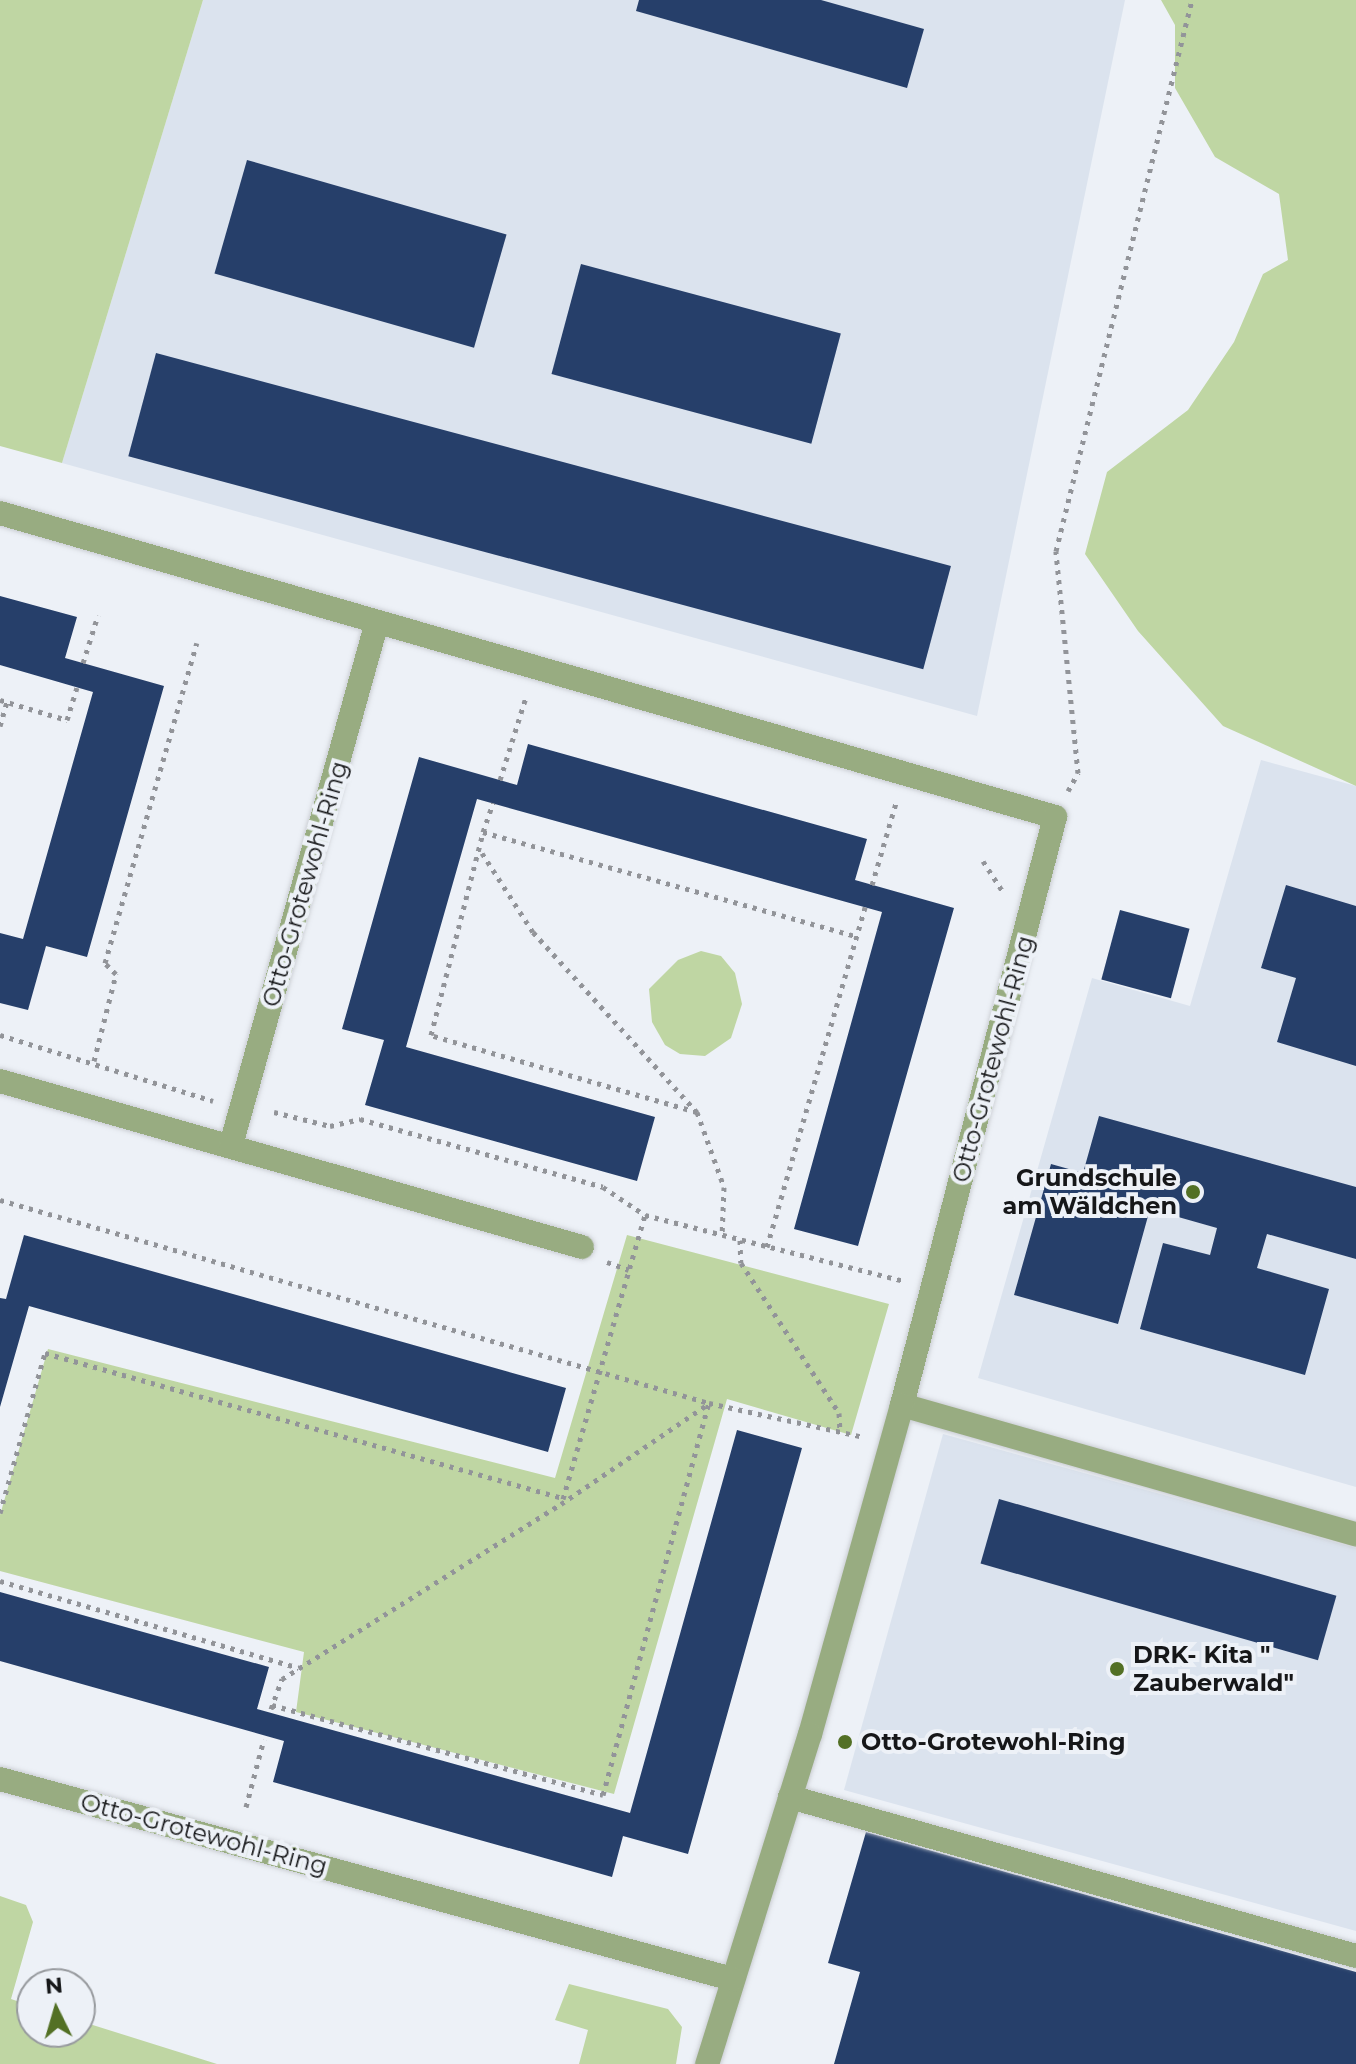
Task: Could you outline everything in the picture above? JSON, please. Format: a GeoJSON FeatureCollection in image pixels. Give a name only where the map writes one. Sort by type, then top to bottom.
{"type":"FeatureCollection","features":[{"type":"Feature","properties":{"kind":"street"},"geometry":{"type":"LineString","coordinates":[[0,513],[1055,817]]}},
{"type":"Feature","properties":{"kind":"street","name":"Otto-Grotewohl-Ring"},"geometry":{"type":"LineString","coordinates":[[231,1145],[377,622]]}},
{"type":"Feature","properties":{"kind":"street","name":"Otto-Grotewohl-Ring"},"geometry":{"type":"LineString","coordinates":[[707,2064],[790,1797],[902,1405],[1055,817]]}},
{"type":"Feature","properties":{"kind":"street"},"geometry":{"type":"LineString","coordinates":[[0,1081],[582,1247]]}},
{"type":"Feature","properties":{"kind":"street"},"geometry":{"type":"LineString","coordinates":[[902,1405],[1356,1534]]}},
{"type":"Feature","properties":{"kind":"street","name":"Otto-Grotewohl-Ring"},"geometry":{"type":"LineString","coordinates":[[0,1779],[732,1979]]}},
{"type":"Feature","properties":{"kind":"street"},"geometry":{"type":"LineString","coordinates":[[790,1797],[1356,1956]]}},
{"type":"Feature","properties":{"kind":"path"},"geometry":{"type":"LineString","coordinates":[[1055,817],[1078,773],[1056,551],[1192,0]]}},
{"type":"Feature","properties":{"kind":"path"},"geometry":{"type":"LineString","coordinates":[[83,663],[98,615]]}},
{"type":"Feature","properties":{"kind":"path"},"geometry":{"type":"LineString","coordinates":[[94,1061],[116,974],[105,963],[197,643]]}},
{"type":"Feature","properties":{"kind":"path"},"geometry":{"type":"LineString","coordinates":[[500,780],[535,665]]}},
{"type":"Feature","properties":{"kind":"path"},"geometry":{"type":"LineString","coordinates":[[0,726],[4,701],[67,720],[77,687]]}},
{"type":"Feature","properties":{"kind":"path"},"geometry":{"type":"LineString","coordinates":[[872,885],[904,771]]}},
{"type":"Feature","properties":{"kind":"path"},"geometry":{"type":"LineString","coordinates":[[493,803],[431,1035],[697,1112]]}},
{"type":"Feature","properties":{"kind":"path"},"geometry":{"type":"LineString","coordinates":[[483,832],[856,936]]}},
{"type":"Feature","properties":{"kind":"path"},"geometry":{"type":"LineString","coordinates":[[481,852],[533,932],[697,1112],[724,1187],[722,1236]]}},
{"type":"Feature","properties":{"kind":"path"},"geometry":{"type":"LineString","coordinates":[[767,1247],[865,907]]}},
{"type":"Feature","properties":{"kind":"path"},"geometry":{"type":"LineString","coordinates":[[0,1035],[94,1061],[242,1109],[330,1126],[360,1119],[603,1187],[645,1215],[932,1289]]}},
{"type":"Feature","properties":{"kind":"path"},"geometry":{"type":"LineString","coordinates":[[0,1200],[599,1373],[709,1403],[840,1430],[888,1446]]}},
{"type":"Feature","properties":{"kind":"path"},"geometry":{"type":"LineString","coordinates":[[562,1501],[645,1215]]}},
{"type":"Feature","properties":{"kind":"path"},"geometry":{"type":"LineString","coordinates":[[740,1240],[741,1263],[839,1413],[840,1430]]}},
{"type":"Feature","properties":{"kind":"path"},"geometry":{"type":"LineString","coordinates":[[0,1513],[45,1353],[562,1501]]}},
{"type":"Feature","properties":{"kind":"path"},"geometry":{"type":"LineString","coordinates":[[709,1403],[603,1795],[272,1707],[282,1679],[562,1501],[709,1403]]}},
{"type":"Feature","properties":{"kind":"path"},"geometry":{"type":"LineString","coordinates":[[0,1581],[300,1668]]}},
{"type":"Feature","properties":{"kind":"path"},"geometry":{"type":"LineString","coordinates":[[246,1807],[264,1739]]}},
{"type":"Feature","properties":{"kind":"shaded area"},"geometry":{"type":"Polygon","coordinates":[[[203,0],[1125,0],[977,716],[62,463],[203,0]]]}},
{"type":"Feature","properties":{"kind":"shaded area","name":"Grundschule am Wäldchen"},"geometry":{"type":"Polygon","coordinates":[[[1261,760],[1356,786],[1356,1487],[978,1378],[1092,978],[1190,1006],[1261,760]]]}},
{"type":"Feature","properties":{"kind":"shaded area","name":"DRK- Kita \" Zauberwald\""},"geometry":{"type":"Polygon","coordinates":[[[943,1434],[1356,1548],[1356,1931],[844,1790],[943,1434]]]}},
{"type":"Feature","properties":{"kind":"green space"},"geometry":{"type":"Polygon","coordinates":[[[0,0],[203,0],[62,463],[0,446],[0,0]]]}},
{"type":"Feature","properties":{"kind":"green space"},"geometry":{"type":"Polygon","coordinates":[[[1161,0],[1356,0],[1356,786],[1223,726],[1138,631],[1085,554],[1107,472],[1188,410],[1234,342],[1263,274],[1288,260],[1279,194],[1215,157],[1175,88],[1175,25],[1161,0]]]}},
{"type":"Feature","properties":{"kind":"green space"},"geometry":{"type":"Polygon","coordinates":[[[701,951],[721,956],[735,973],[742,1004],[731,1038],[705,1056],[680,1054],[665,1045],[652,1022],[649,989],[678,960],[701,951]]]}},
{"type":"Feature","properties":{"kind":"green space"},"geometry":{"type":"Polygon","coordinates":[[[627,1235],[889,1304],[851,1435],[727,1399],[614,1794],[296,1712],[304,1652],[0,1571],[0,1515],[48,1349],[555,1478],[627,1235]]]}},
{"type":"Feature","properties":{"kind":"green space"},"geometry":{"type":"Polygon","coordinates":[[[0,1896],[26,1905],[33,1922],[20,1968],[16,1968],[11,1999],[16,2001],[16,2048],[96,2048],[96,2026],[217,2064],[0,2064],[0,1896]]]}},
{"type":"Feature","properties":{"kind":"green space"},"geometry":{"type":"Polygon","coordinates":[[[569,1984],[668,2009],[682,2027],[676,2064],[579,2064],[588,2030],[555,2020],[569,1984]]]}},
{"type":"Feature","properties":{"kind":"building"},"geometry":{"type":"Polygon","coordinates":[[[639,0],[821,0],[924,29],[907,88],[636,11],[639,0]]]}},
{"type":"Feature","properties":{"kind":"building"},"geometry":{"type":"Polygon","coordinates":[[[247,160],[507,234],[474,348],[214,273],[247,160]]]}},
{"type":"Feature","properties":{"kind":"building"},"geometry":{"type":"Polygon","coordinates":[[[581,264],[841,334],[811,444],[551,374],[581,264]]]}},
{"type":"Feature","properties":{"kind":"building"},"geometry":{"type":"Polygon","coordinates":[[[156,353],[951,566],[923,669],[128,456],[156,353]]]}},
{"type":"Feature","properties":{"kind":"building"},"geometry":{"type":"Polygon","coordinates":[[[0,596],[77,617],[65,658],[164,686],[87,957],[46,946],[28,1010],[0,1003],[0,933],[23,939],[93,692],[0,665],[0,596]]]}},
{"type":"Feature","properties":{"kind":"building"},"geometry":{"type":"Polygon","coordinates":[[[528,744],[867,839],[855,880],[954,908],[858,1246],[794,1229],[882,912],[477,799],[406,1047],[655,1117],[637,1181],[365,1105],[384,1040],[342,1029],[419,757],[517,785],[528,744]]]}},
{"type":"Feature","properties":{"kind":"building"},"geometry":{"type":"Polygon","coordinates":[[[1286,885],[1356,906],[1356,1066],[1277,1042],[1296,978],[1261,968],[1286,885]]]}},
{"type":"Feature","properties":{"kind":"building"},"geometry":{"type":"Polygon","coordinates":[[[1120,910],[1190,929],[1171,998],[1101,980],[1120,910]]]}},
{"type":"Feature","properties":{"kind":"building"},"geometry":{"type":"Polygon","coordinates":[[[1099,1116],[1356,1187],[1356,1259],[1267,1234],[1257,1268],[1329,1289],[1305,1375],[1140,1329],[1163,1243],[1210,1255],[1217,1228],[1150,1209],[1118,1324],[1014,1295],[1051,1164],[1083,1173],[1099,1116]]]}},
{"type":"Feature","properties":{"kind":"building"},"geometry":{"type":"Polygon","coordinates":[[[24,1235],[566,1388],[548,1452],[29,1306],[0,1407],[0,1298],[6,1299],[24,1235]]]}},
{"type":"Feature","properties":{"kind":"building"},"geometry":{"type":"Polygon","coordinates":[[[737,1430],[802,1448],[688,1854],[623,1836],[612,1877],[273,1782],[284,1741],[0,1661],[0,1592],[269,1667],[257,1709],[630,1813],[737,1430]]]}},
{"type":"Feature","properties":{"kind":"building"},"geometry":{"type":"Polygon","coordinates":[[[999,1499],[1336,1596],[1318,1660],[981,1563],[999,1499]]]}},
{"type":"Feature","properties":{"kind":"building"},"geometry":{"type":"Polygon","coordinates":[[[866,1832],[1356,1972],[1356,2064],[834,2064],[860,1972],[828,1963],[866,1832]]]}},
{"type":"Feature","properties":{"kind":"place","name":"Grundschule am Wäldchen"},"geometry":{"type":"Point","coordinates":[1193,1192]}},
{"type":"Feature","properties":{"kind":"place","name":"DRK- Kita \" Zauberwald\""},"geometry":{"type":"Point","coordinates":[1117,1669]}},
{"type":"Feature","properties":{"kind":"place","name":"Otto-Grotewohl-Ring"},"geometry":{"type":"Point","coordinates":[845,1742]}}]}
